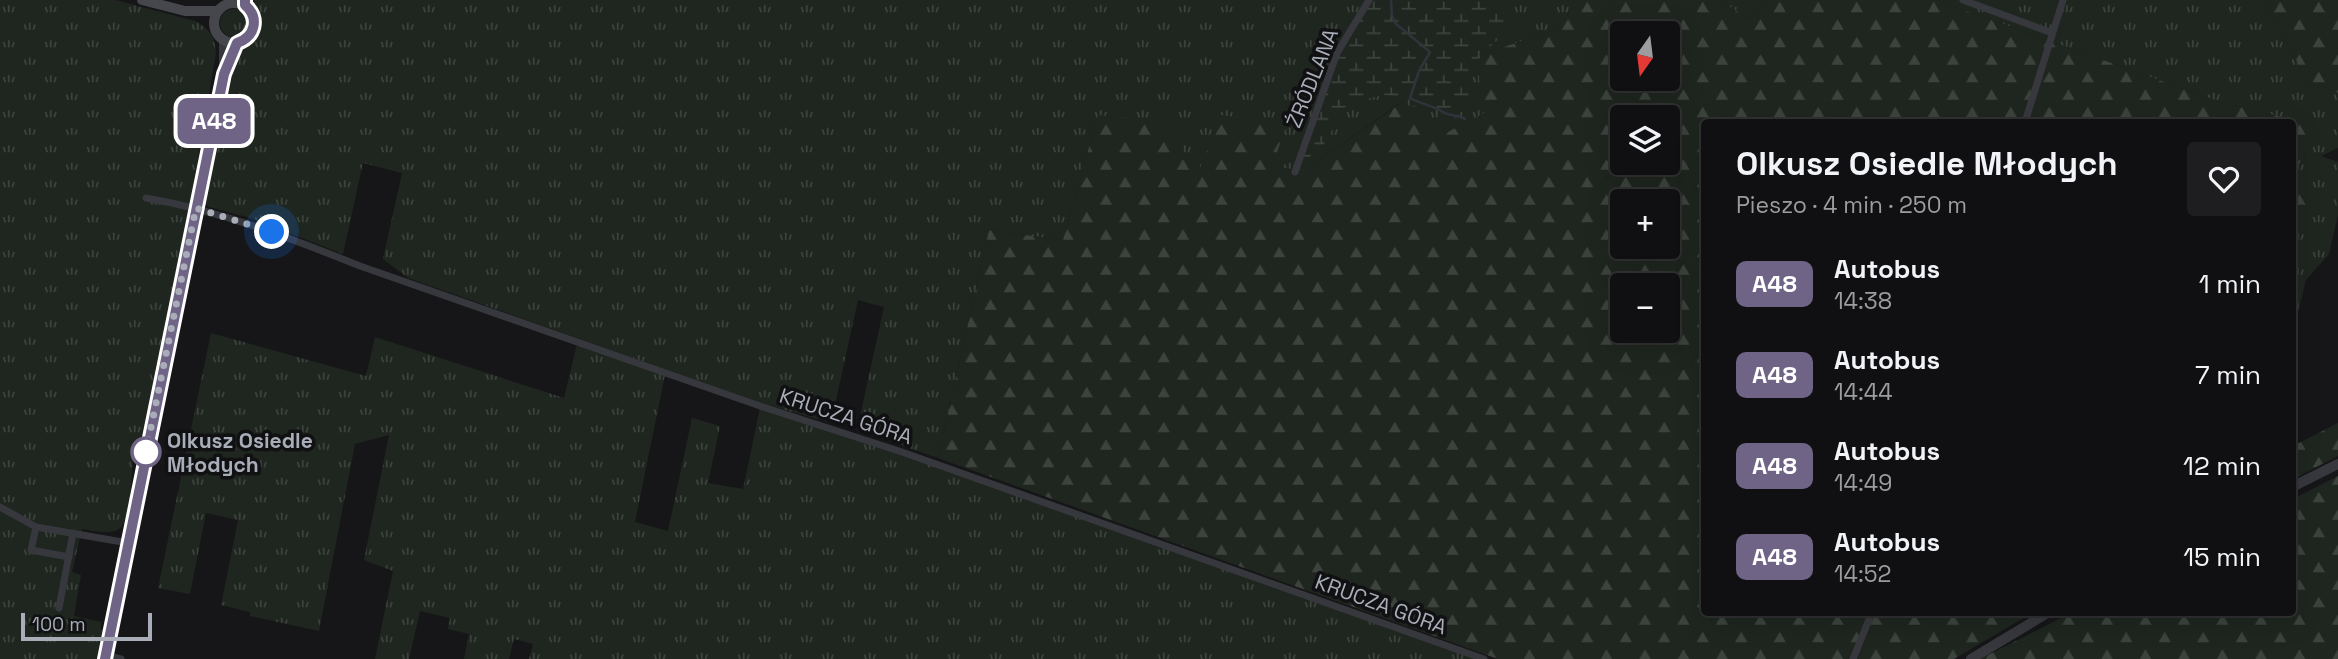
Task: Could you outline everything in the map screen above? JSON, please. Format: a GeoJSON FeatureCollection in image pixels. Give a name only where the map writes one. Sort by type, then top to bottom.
{"type":"FeatureCollection","features":[{"type":"Feature","properties":{"kind":"main road"},"geometry":{"type":"LineString","coordinates":[[142,0],[185,11],[214,25]]}},
{"type":"Feature","properties":{"kind":"main road"},"geometry":{"type":"LineString","coordinates":[[185,11],[218,11],[232,1],[245,3],[253,15],[254,27],[248,38],[237,43],[224,40],[217,34],[214,25],[218,11]]}},
{"type":"Feature","properties":{"kind":"street","name":"ŹRÓDLANA"},"geometry":{"type":"LineString","coordinates":[[1295,172],[1338,53],[1369,0]]}},
{"type":"Feature","properties":{"kind":"street"},"geometry":{"type":"LineString","coordinates":[[1963,0],[2052,33]]}},
{"type":"Feature","properties":{"kind":"street"},"geometry":{"type":"LineString","coordinates":[[2026,119],[2063,0]]}},
{"type":"Feature","properties":{"kind":"street"},"geometry":{"type":"LineString","coordinates":[[224,40],[224,74]]}},
{"type":"Feature","properties":{"kind":"street"},"geometry":{"type":"LineString","coordinates":[[121,659],[105,657],[224,74],[237,43]]}},
{"type":"Feature","properties":{"kind":"street","name":"KRUCZA GÓRA"},"geometry":{"type":"LineString","coordinates":[[146,198],[196,208],[297,240],[360,266],[763,407],[902,452],[1484,659]]}},
{"type":"Feature","properties":{"kind":"street"},"geometry":{"type":"LineString","coordinates":[[2296,485],[2338,464]]}},
{"type":"Feature","properties":{"kind":"street"},"geometry":{"type":"LineString","coordinates":[[0,507],[36,527],[128,543]]}},
{"type":"Feature","properties":{"kind":"street"},"geometry":{"type":"LineString","coordinates":[[36,527],[31,550],[69,557]]}},
{"type":"Feature","properties":{"kind":"street"},"geometry":{"type":"LineString","coordinates":[[60,608],[73,533]]}},
{"type":"Feature","properties":{"kind":"street"},"geometry":{"type":"LineString","coordinates":[[1853,659],[1870,616]]}},
{"type":"Feature","properties":{"kind":"street"},"geometry":{"type":"LineString","coordinates":[[1971,659],[2042,616]]}},
{"type":"Feature","properties":{"kind":"green space"},"geometry":{"type":"Polygon","coordinates":[[[0,0],[115,0],[195,21],[211,34],[216,53],[185,236],[148,416],[140,440],[132,446],[131,453],[134,454],[128,509],[121,527],[115,531],[82,529],[72,572],[81,575],[74,616],[101,622],[101,629],[104,631],[99,659],[0,659],[0,0]]]}},
{"type":"Feature","properties":{"kind":"green space"},"geometry":{"type":"Polygon","coordinates":[[[254,0],[1574,0],[1562,28],[1476,56],[1485,113],[1448,133],[1400,103],[1305,170],[1271,168],[1286,126],[1198,174],[1098,115],[1063,240],[989,230],[938,458],[857,430],[884,307],[858,300],[831,423],[764,404],[408,278],[383,259],[402,173],[363,163],[343,254],[251,218],[209,207],[205,204],[205,183],[237,57],[259,32],[261,21],[254,0]]]}},
{"type":"Feature","properties":{"kind":"green space"},"geometry":{"type":"Polygon","coordinates":[[[1372,0],[1481,0],[1499,10],[1516,15],[1502,36],[1482,54],[1469,77],[1475,99],[1465,119],[1440,122],[1436,121],[1442,111],[1431,104],[1409,106],[1388,95],[1368,99],[1335,111],[1336,124],[1307,172],[1300,166],[1339,55],[1372,0]]]}},
{"type":"Feature","properties":{"kind":"green space"},"geometry":{"type":"Polygon","coordinates":[[[1574,0],[1720,0],[1749,19],[1772,0],[1936,0],[2220,102],[2290,119],[1701,119],[1701,616],[2027,616],[1954,659],[1498,659],[938,458],[989,230],[1063,240],[1098,115],[1164,121],[1198,173],[1222,115],[1286,126],[1272,167],[1305,170],[1401,103],[1448,132],[1484,113],[1476,56],[1562,28],[1574,0]]]}},
{"type":"Feature","properties":{"kind":"green space"},"geometry":{"type":"Polygon","coordinates":[[[1720,0],[1772,0],[1749,19],[1720,0]]]}},
{"type":"Feature","properties":{"kind":"green space"},"geometry":{"type":"Polygon","coordinates":[[[1936,0],[2265,0],[2307,81],[2338,93],[2338,148],[2321,156],[2338,162],[2338,215],[2329,254],[2306,280],[2296,320],[2296,222],[2311,205],[2296,168],[2323,127],[2220,102],[1936,0]]]}},
{"type":"Feature","properties":{"kind":"green space"},"geometry":{"type":"Polygon","coordinates":[[[2265,0],[2338,0],[2338,93],[2307,81],[2265,0]]]}},
{"type":"Feature","properties":{"kind":"green space"},"geometry":{"type":"Polygon","coordinates":[[[234,9],[244,13],[248,23],[244,33],[234,37],[224,33],[220,23],[224,13],[234,9]]]}},
{"type":"Feature","properties":{"kind":"green space"},"geometry":{"type":"Polygon","coordinates":[[[2296,120],[2323,127],[2296,168],[2296,120]]]}},
{"type":"Feature","properties":{"kind":"green space"},"geometry":{"type":"Polygon","coordinates":[[[2296,172],[2312,205],[2296,223],[2296,172]]]}},
{"type":"Feature","properties":{"kind":"green space"},"geometry":{"type":"Polygon","coordinates":[[[211,333],[366,376],[375,337],[564,398],[577,344],[665,375],[635,522],[668,531],[692,418],[720,426],[708,483],[743,489],[760,408],[947,469],[1474,659],[529,659],[533,644],[514,639],[509,659],[464,659],[469,634],[448,629],[450,618],[420,611],[409,659],[375,659],[393,571],[364,560],[389,435],[355,444],[319,631],[250,616],[250,612],[221,605],[238,520],[206,513],[190,594],[158,588],[211,333]]]}},
{"type":"Feature","properties":{"kind":"green space"},"geometry":{"type":"Polygon","coordinates":[[[2338,423],[2338,456],[2296,477],[2296,444],[2338,423]]]}},
{"type":"Feature","properties":{"kind":"green space"},"geometry":{"type":"Polygon","coordinates":[[[2338,476],[2338,659],[1980,659],[2065,616],[2296,616],[2296,497],[2338,476]]]}},
{"type":"Feature","properties":{"kind":"waterway"},"geometry":{"type":"LineString","coordinates":[[1391,0],[1392,16],[1396,24],[1430,52],[1419,71],[1410,98],[1446,114],[1465,119]]}},
{"type":"Feature","properties":{"kind":"bus line","name":"A48"},"geometry":{"type":"LineString","coordinates":[[105,659],[224,74],[237,43],[248,38],[254,27],[253,15],[245,5],[245,0]]}},
{"type":"Feature","properties":{"kind":"place","name":"Olkusz Osiedle Młodych"},"geometry":{"type":"Point","coordinates":[146,452]}},
{"type":"Feature","properties":{"kind":"route"},"geometry":{"type":"LineString","coordinates":[[146,452],[196,208],[272,232]]}}]}
